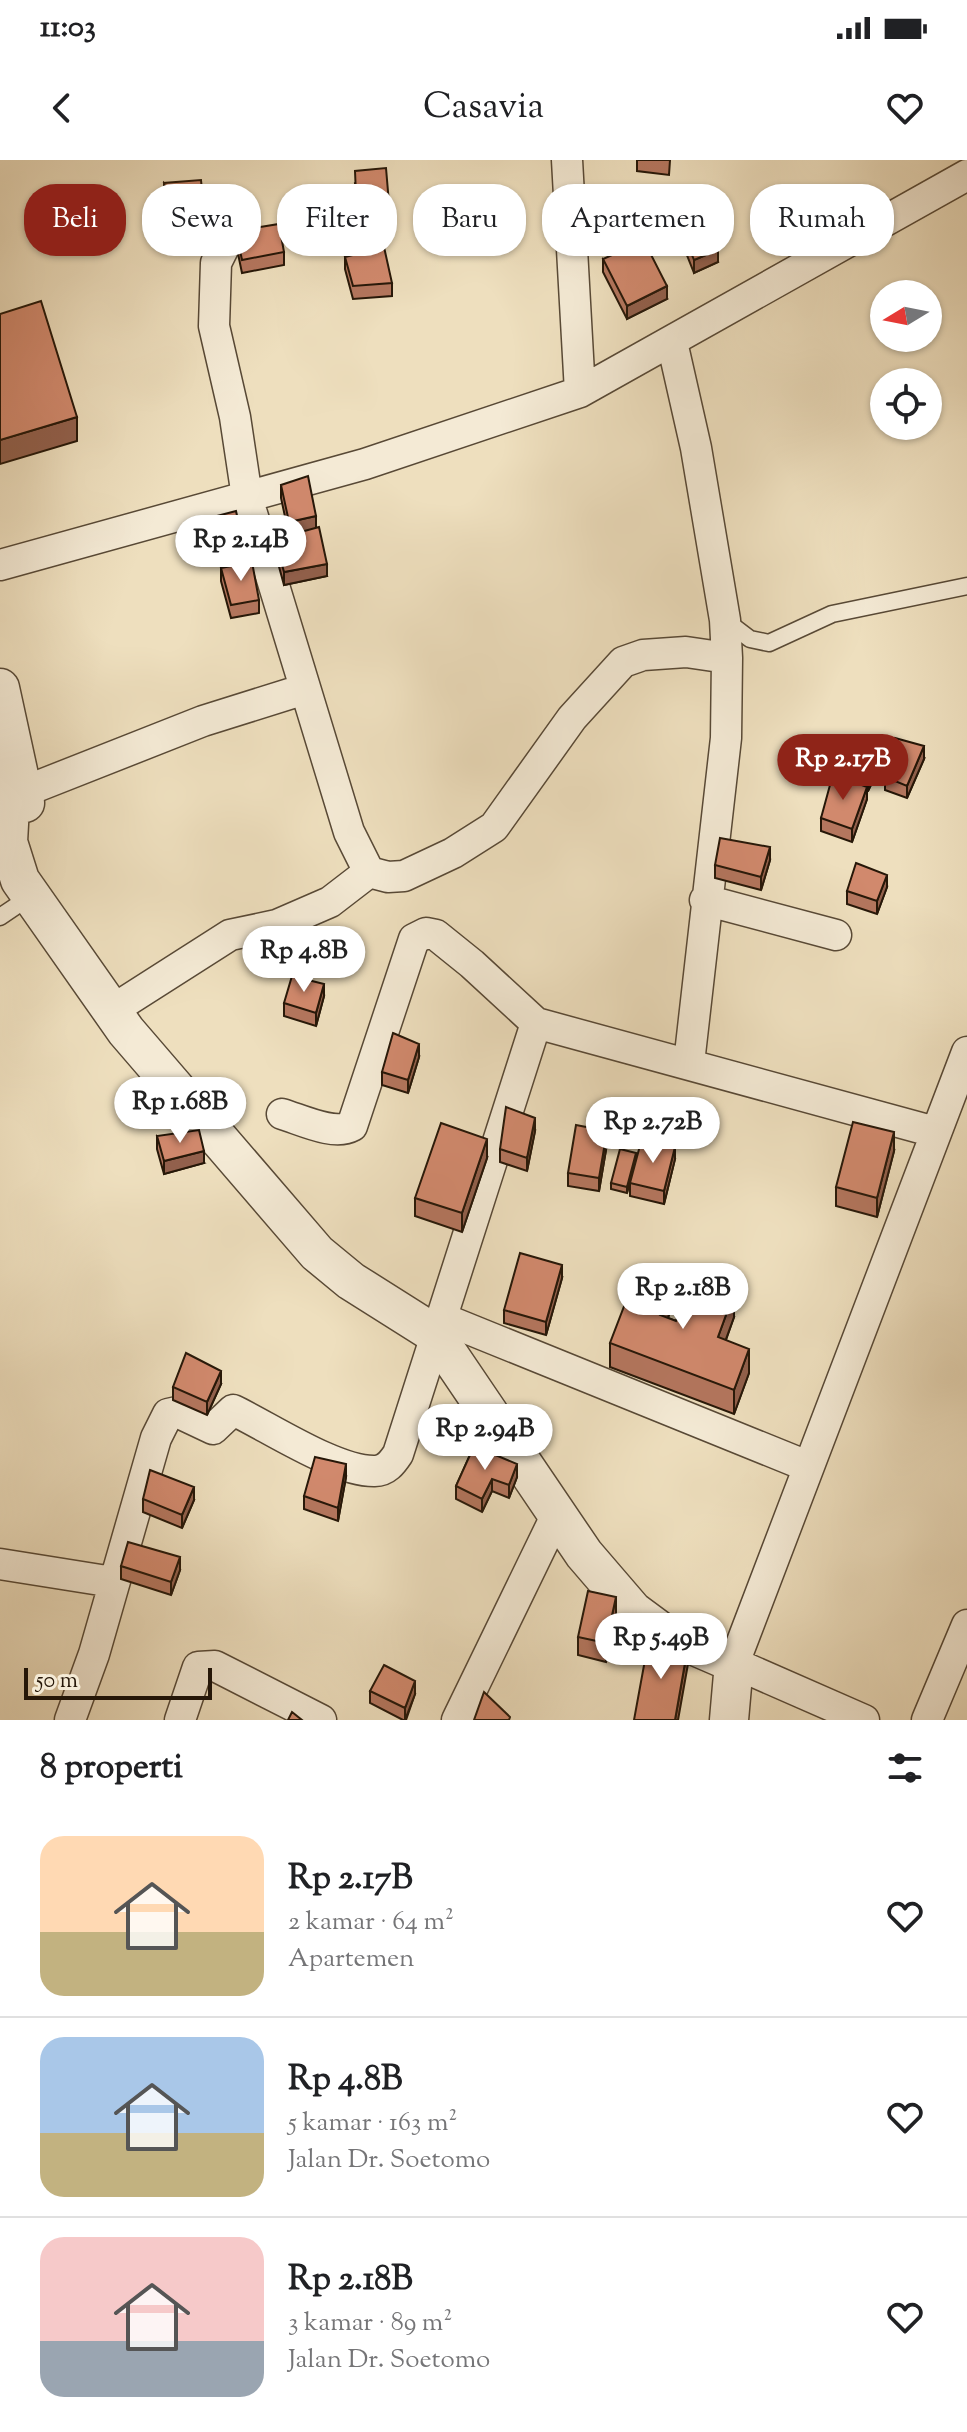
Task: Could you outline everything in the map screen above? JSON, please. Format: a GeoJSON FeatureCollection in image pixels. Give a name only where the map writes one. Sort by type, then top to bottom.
{"type":"FeatureCollection","features":[{"type":"Feature","properties":{"kind":"street"},"geometry":{"type":"LineString","coordinates":[[567,160],[580,392]]}},
{"type":"Feature","properties":{"kind":"street"},"geometry":{"type":"LineString","coordinates":[[0,565],[365,464],[580,392],[966,179]]}},
{"type":"Feature","properties":{"kind":"street"},"geometry":{"type":"LineString","coordinates":[[220,256],[216,263],[214,326],[235,417],[247,497],[349,832],[369,872],[388,877],[404,876],[453,853],[494,827],[572,718],[623,662],[643,655],[686,652],[727,658]]}},
{"type":"Feature","properties":{"kind":"street"},"geometry":{"type":"LineString","coordinates":[[672,342],[696,448],[725,620],[727,658],[726,738],[705,900],[689,1063]]}},
{"type":"Feature","properties":{"kind":"street"},"geometry":{"type":"LineString","coordinates":[[0,688],[21,786],[34,900],[111,1011],[176,1093],[317,1253],[351,1281],[439,1326],[807,1466]]}},
{"type":"Feature","properties":{"kind":"street"},"geometry":{"type":"LineString","coordinates":[[21,786],[203,721],[305,689]]}},
{"type":"Feature","properties":{"kind":"street"},"geometry":{"type":"LineString","coordinates":[[111,1011],[230,935],[277,925],[315,908],[354,885],[369,872]]}},
{"type":"Feature","properties":{"kind":"street"},"geometry":{"type":"LineString","coordinates":[[705,900],[836,935]]}},
{"type":"Feature","properties":{"kind":"street"},"geometry":{"type":"LineString","coordinates":[[282,1114],[329,1128],[344,1130],[352,1126],[414,939],[420,934],[436,935],[536,1023],[935,1132]]}},
{"type":"Feature","properties":{"kind":"street"},"geometry":{"type":"LineString","coordinates":[[70,1720],[94,1654],[156,1438],[168,1414],[177,1412],[213,1429],[233,1410],[324,1456],[359,1468],[381,1470],[398,1454],[536,1023]]}},
{"type":"Feature","properties":{"kind":"street"},"geometry":{"type":"LineString","coordinates":[[729,1720],[734,1663],[967,1052]]}},
{"type":"Feature","properties":{"kind":"street"},"geometry":{"type":"LineString","coordinates":[[439,1326],[557,1514],[614,1591],[644,1621],[864,1720]]}},
{"type":"Feature","properties":{"kind":"street"},"geometry":{"type":"LineString","coordinates":[[457,1720],[557,1514]]}},
{"type":"Feature","properties":{"kind":"street"},"geometry":{"type":"LineString","coordinates":[[0,1564],[113,1582]]}},
{"type":"Feature","properties":{"kind":"street"},"geometry":{"type":"LineString","coordinates":[[927,1720],[967,1625]]}},
{"type":"Feature","properties":{"kind":"street"},"geometry":{"type":"LineString","coordinates":[[180,1720],[198,1667],[215,1666],[321,1720]]}},
{"type":"Feature","properties":{"kind":"lane"},"geometry":{"type":"LineString","coordinates":[[725,620],[750,639],[769,643],[832,614],[967,586]]}},
{"type":"Feature","properties":{"kind":"lane"},"geometry":{"type":"LineString","coordinates":[[0,917],[34,900]]}},
{"type":"Feature","properties":{"kind":"building"},"geometry":{"type":"Polygon","coordinates":[[[386,168],[387,184],[356,184],[355,171],[386,168]]]}},
{"type":"Feature","properties":{"kind":"building"},"geometry":{"type":"Polygon","coordinates":[[[201,180],[201,184],[164,184],[201,180]]]}},
{"type":"Feature","properties":{"kind":"building"},"geometry":{"type":"Polygon","coordinates":[[[277,224],[277,253],[242,260],[241,256],[261,256],[261,227],[277,224]]]}},
{"type":"Feature","properties":{"kind":"building"},"geometry":{"type":"Polygon","coordinates":[[[386,256],[392,283],[353,286],[345,257],[386,256]]]}},
{"type":"Feature","properties":{"kind":"building"},"geometry":{"type":"Polygon","coordinates":[[[610,256],[652,256],[667,286],[627,306],[603,259],[610,256]]]}},
{"type":"Feature","properties":{"kind":"building"},"geometry":{"type":"Polygon","coordinates":[[[41,301],[77,417],[0,440],[0,314],[41,301]]]}},
{"type":"Feature","properties":{"kind":"building"},"geometry":{"type":"Polygon","coordinates":[[[308,476],[316,516],[289,522],[281,485],[308,476]]]}},
{"type":"Feature","properties":{"kind":"building"},"geometry":{"type":"Polygon","coordinates":[[[236,511],[243,543],[207,548],[198,521],[236,511]]]}},
{"type":"Feature","properties":{"kind":"building"},"geometry":{"type":"Polygon","coordinates":[[[319,527],[327,564],[284,572],[275,539],[319,527]]]}},
{"type":"Feature","properties":{"kind":"building"},"geometry":{"type":"Polygon","coordinates":[[[252,562],[259,600],[231,605],[221,568],[252,562]]]}},
{"type":"Feature","properties":{"kind":"building"},"geometry":{"type":"Polygon","coordinates":[[[851,738],[882,750],[868,778],[843,766],[851,738]]]}},
{"type":"Feature","properties":{"kind":"building"},"geometry":{"type":"Polygon","coordinates":[[[895,738],[924,746],[907,786],[885,777],[895,738]]]}},
{"type":"Feature","properties":{"kind":"building"},"geometry":{"type":"Polygon","coordinates":[[[833,774],[867,787],[852,829],[821,818],[833,774]]]}},
{"type":"Feature","properties":{"kind":"building"},"geometry":{"type":"Polygon","coordinates":[[[720,838],[770,847],[761,877],[715,865],[720,838]]]}},
{"type":"Feature","properties":{"kind":"building"},"geometry":{"type":"Polygon","coordinates":[[[856,863],[887,875],[877,901],[847,891],[856,863]]]}},
{"type":"Feature","properties":{"kind":"building"},"geometry":{"type":"Polygon","coordinates":[[[292,976],[324,984],[316,1013],[284,1003],[292,976]]]}},
{"type":"Feature","properties":{"kind":"building"},"geometry":{"type":"Polygon","coordinates":[[[393,1033],[419,1044],[408,1080],[382,1072],[393,1033]]]}},
{"type":"Feature","properties":{"kind":"building"},"geometry":{"type":"Polygon","coordinates":[[[506,1107],[535,1118],[527,1158],[500,1149],[506,1107]]]}},
{"type":"Feature","properties":{"kind":"building"},"geometry":{"type":"Polygon","coordinates":[[[853,1122],[894,1132],[877,1198],[836,1187],[853,1122]]]}},
{"type":"Feature","properties":{"kind":"building"},"geometry":{"type":"Polygon","coordinates":[[[441,1123],[487,1139],[462,1213],[415,1198],[441,1123]]]}},
{"type":"Feature","properties":{"kind":"building"},"geometry":{"type":"Polygon","coordinates":[[[576,1125],[607,1131],[599,1178],[568,1173],[576,1125]]]}},
{"type":"Feature","properties":{"kind":"building"},"geometry":{"type":"Polygon","coordinates":[[[199,1130],[204,1151],[164,1161],[157,1136],[199,1130]]]}},
{"type":"Feature","properties":{"kind":"building"},"geometry":{"type":"Polygon","coordinates":[[[642,1138],[675,1147],[664,1191],[630,1183],[642,1138]]]}},
{"type":"Feature","properties":{"kind":"building"},"geometry":{"type":"Polygon","coordinates":[[[620,1149],[636,1153],[627,1187],[611,1183],[620,1149]]]}},
{"type":"Feature","properties":{"kind":"building"},"geometry":{"type":"Polygon","coordinates":[[[520,1253],[562,1265],[546,1322],[504,1310],[520,1253]]]}},
{"type":"Feature","properties":{"kind":"building"},"geometry":{"type":"Polygon","coordinates":[[[656,1270],[674,1277],[660,1315],[676,1321],[692,1277],[734,1293],[718,1337],[749,1349],[734,1390],[610,1343],[628,1296],[645,1302],[656,1270]]]}},
{"type":"Feature","properties":{"kind":"building"},"geometry":{"type":"Polygon","coordinates":[[[186,1353],[221,1371],[207,1402],[173,1387],[186,1353]]]}},
{"type":"Feature","properties":{"kind":"building"},"geometry":{"type":"Polygon","coordinates":[[[474,1446],[517,1464],[509,1485],[492,1479],[482,1499],[456,1486],[474,1446]]]}},
{"type":"Feature","properties":{"kind":"building"},"geometry":{"type":"Polygon","coordinates":[[[315,1457],[346,1464],[338,1508],[304,1496],[315,1457]]]}},
{"type":"Feature","properties":{"kind":"building"},"geometry":{"type":"Polygon","coordinates":[[[150,1470],[194,1487],[182,1515],[143,1499],[150,1470]]]}},
{"type":"Feature","properties":{"kind":"building"},"geometry":{"type":"Polygon","coordinates":[[[128,1542],[180,1557],[171,1582],[121,1566],[128,1542]]]}},
{"type":"Feature","properties":{"kind":"building"},"geometry":{"type":"Polygon","coordinates":[[[588,1591],[616,1597],[606,1643],[578,1637],[588,1591]]]}},
{"type":"Feature","properties":{"kind":"building"},"geometry":{"type":"Polygon","coordinates":[[[649,1638],[688,1646],[675,1720],[634,1720],[649,1638]]]}},
{"type":"Feature","properties":{"kind":"building"},"geometry":{"type":"Polygon","coordinates":[[[384,1665],[415,1681],[405,1708],[370,1691],[384,1665]]]}},
{"type":"Feature","properties":{"kind":"building"},"geometry":{"type":"Polygon","coordinates":[[[484,1692],[510,1717],[509,1720],[474,1720],[484,1692]]]}},
{"type":"Feature","properties":{"kind":"building"},"geometry":{"type":"Polygon","coordinates":[[[292,1712],[302,1720],[288,1720],[292,1712]]]}}]}
